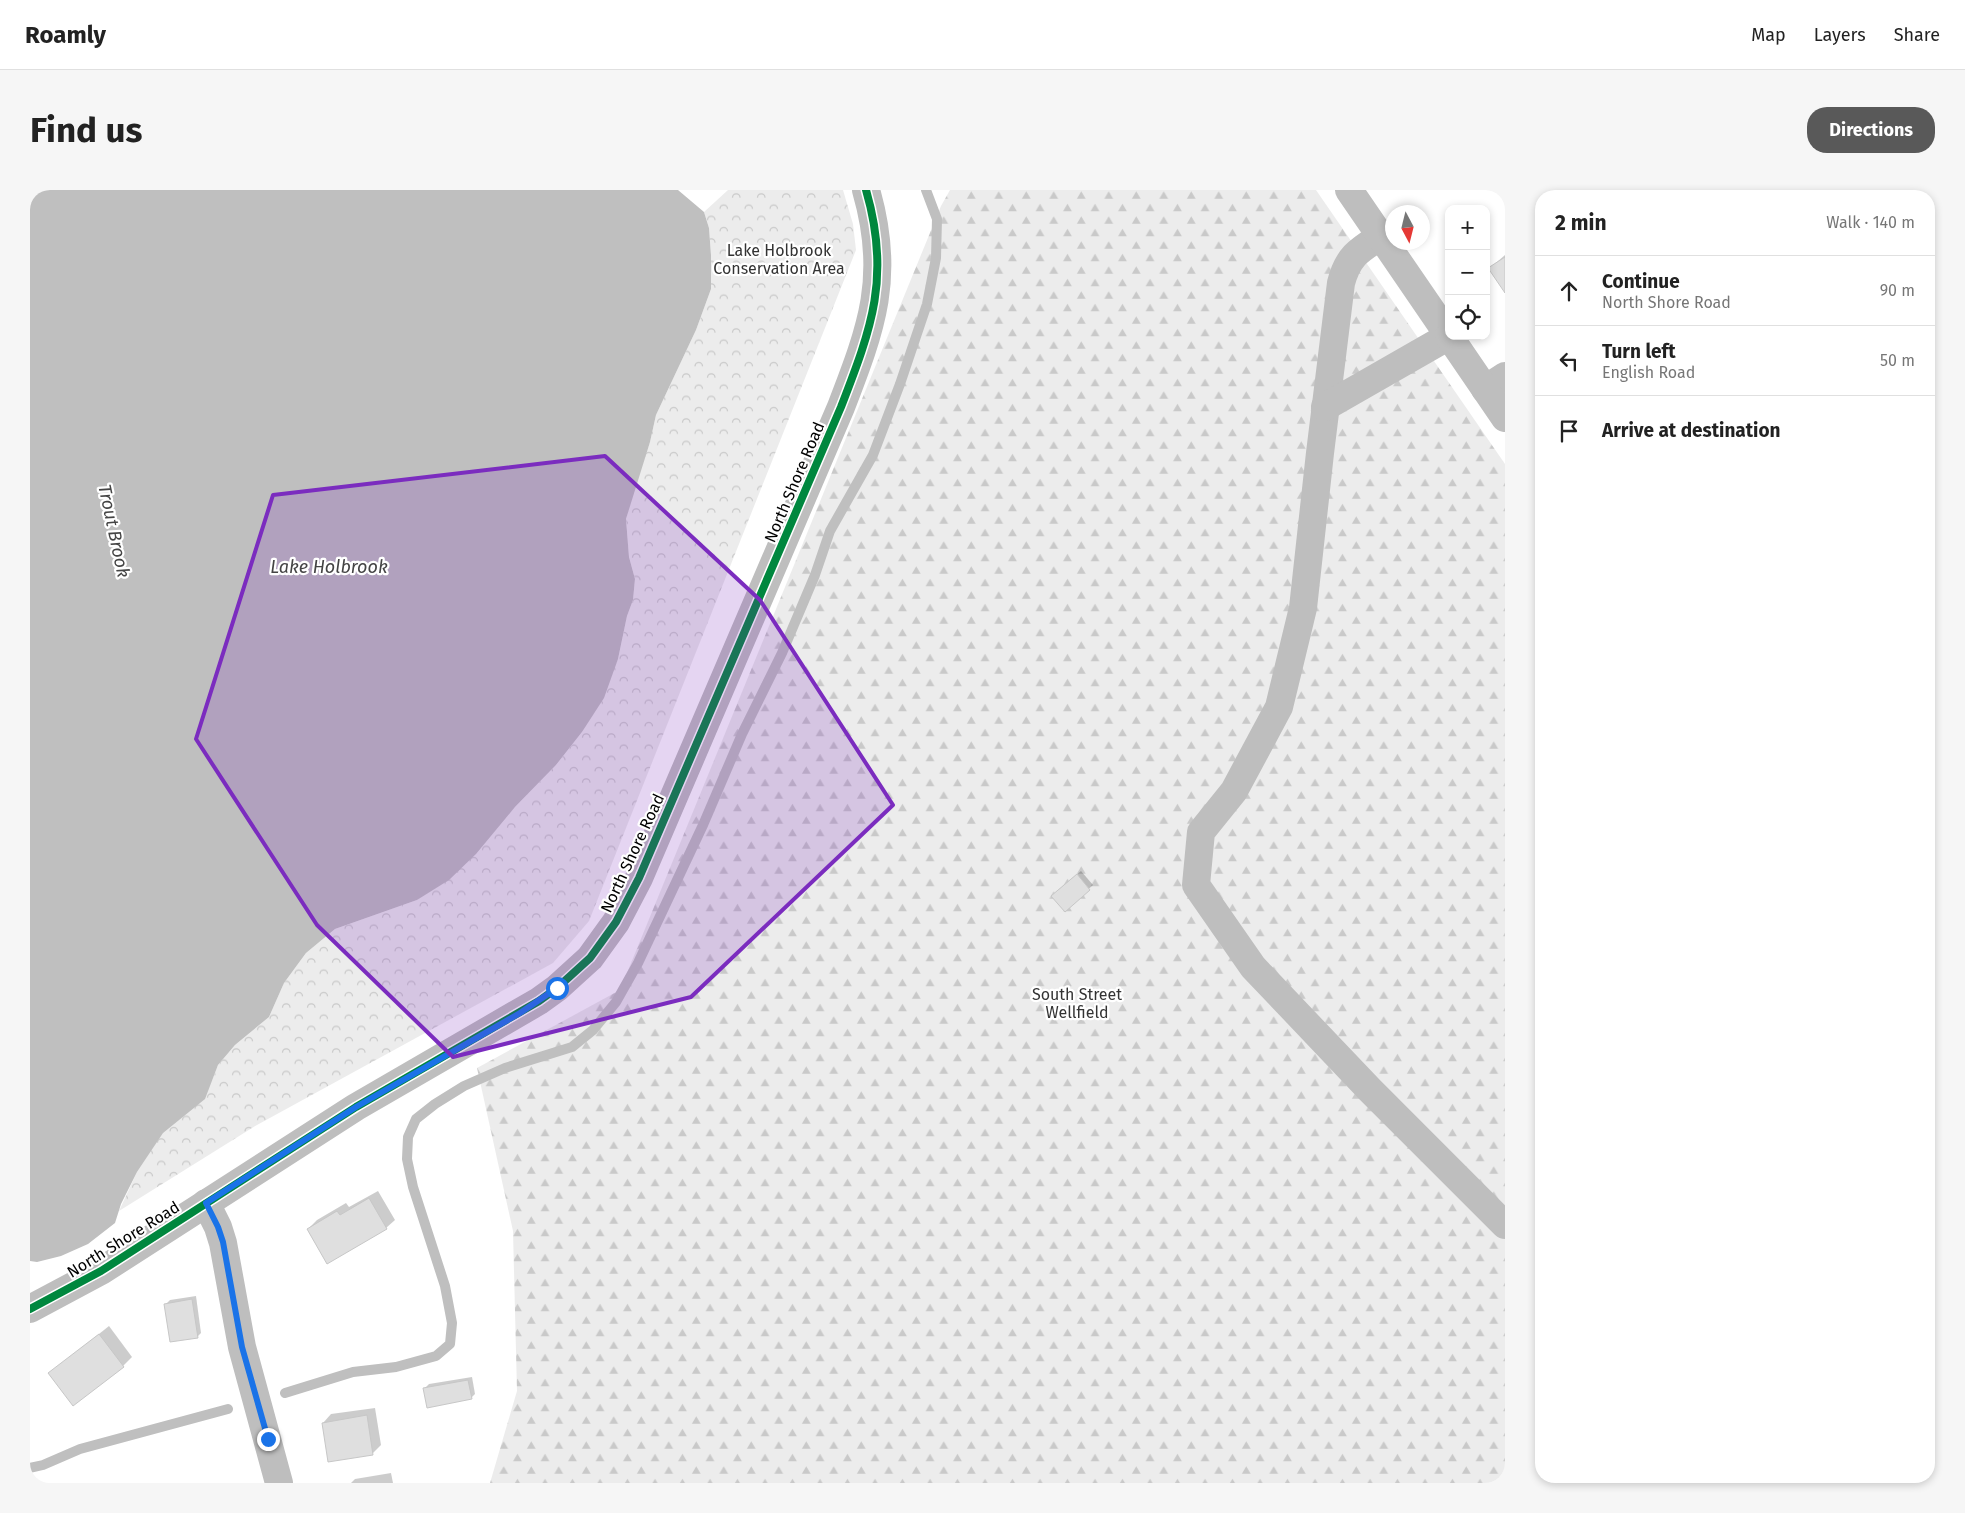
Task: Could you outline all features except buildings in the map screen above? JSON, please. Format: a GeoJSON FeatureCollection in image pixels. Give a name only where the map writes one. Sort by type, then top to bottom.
{"type":"FeatureCollection","features":[{"type":"Feature","properties":{"kind":"street","name":"North Shore Road"},"geometry":{"type":"LineString","coordinates":[[30,1309],[101,1271],[356,1107],[539,1001],[574,974],[605,939],[639,878],[835,423],[862,354],[873,315],[878,278],[877,243],[866,190]]}},
{"type":"Feature","properties":{"kind":"street"},"geometry":{"type":"LineString","coordinates":[[1349,190],[1445,330]]}},
{"type":"Feature","properties":{"kind":"street"},"geometry":{"type":"LineString","coordinates":[[1381,236],[1355,253],[1345,268],[1339,295],[1302,608],[1279,707],[1234,791],[1201,832],[1196,885],[1253,967],[1370,1090],[1505,1225]]}},
{"type":"Feature","properties":{"kind":"street"},"geometry":{"type":"LineString","coordinates":[[1325,408],[1445,338]]}},
{"type":"Feature","properties":{"kind":"street"},"geometry":{"type":"LineString","coordinates":[[1453,340],[1495,382],[1505,418]]}},
{"type":"Feature","properties":{"kind":"street"},"geometry":{"type":"LineString","coordinates":[[206,1203],[223,1242],[242,1347],[279,1483]]}},
{"type":"Feature","properties":{"kind":"highlighted area"},"geometry":{"type":"Polygon","coordinates":[[[605,456],[760,600],[893,805],[691,997],[453,1057],[317,925],[196,739],[273,495],[605,456]]]}},
{"type":"Feature","properties":{"kind":"green space","name":"Lake Holbrook Conservation Area"},"geometry":{"type":"Polygon","coordinates":[[[728,190],[843,190],[853,224],[856,250],[589,921],[553,963],[257,1125],[119,1211],[137,1172],[163,1132],[212,1080],[218,1065],[235,1045],[269,1017],[284,983],[306,953],[335,929],[417,900],[515,807],[556,765],[582,732],[618,659],[627,616],[633,600],[635,579],[629,557],[626,519],[635,485],[650,442],[656,415],[696,330],[711,289],[709,228],[704,212],[728,190]]]}},
{"type":"Feature","properties":{"kind":"green space","name":"South Street Wellfield"},"geometry":{"type":"Polygon","coordinates":[[[950,190],[1316,190],[1505,464],[1505,1483],[490,1483],[517,1391],[513,1231],[477,1068],[620,990],[941,206],[950,190]]]}},
{"type":"Feature","properties":{"kind":"water","name":"Lake Holbrook"},"geometry":{"type":"Polygon","coordinates":[[[30,190],[678,190],[704,212],[709,228],[711,255],[711,289],[696,330],[656,415],[650,442],[626,519],[629,557],[635,579],[633,600],[627,616],[618,659],[604,698],[582,732],[556,765],[515,807],[476,854],[449,880],[417,900],[335,929],[306,953],[284,983],[269,1017],[235,1045],[218,1065],[205,1099],[163,1133],[137,1172],[121,1204],[115,1223],[88,1244],[61,1256],[37,1262],[30,1261],[30,190]]]}},
{"type":"Feature","properties":{"kind":"waterway"},"geometry":{"type":"LineString","coordinates":[[285,1393],[353,1372],[396,1367],[436,1356],[450,1344],[452,1323],[445,1286],[413,1187],[407,1159],[408,1137],[416,1119],[435,1104],[464,1086],[505,1068],[572,1047],[593,1030],[616,1002],[638,963],[703,825],[742,734],[782,653],[815,575],[830,531],[873,455],[900,384],[927,304],[936,258],[937,219],[926,190]]}},
{"type":"Feature","properties":{"kind":"waterway"},"geometry":{"type":"LineString","coordinates":[[30,1468],[43,1465],[80,1449],[228,1409]]}},
{"type":"Feature","properties":{"kind":"cycle path"},"geometry":{"type":"LineString","coordinates":[[30,1309],[101,1271],[356,1107],[539,1001],[557,988],[590,958],[616,922],[639,878],[841,407],[862,351],[874,301],[877,275],[877,249],[866,190]]}},
{"type":"Feature","properties":{"kind":"route"},"geometry":{"type":"LineString","coordinates":[[268,1439],[250,1380],[233,1308],[223,1242],[206,1203],[356,1107],[520,1013],[557,988]]}},
{"type":"Feature","properties":{"kind":"water label","name":"Trout Brook"},"geometry":{"type":"Point","coordinates":[114,531]}}]}
